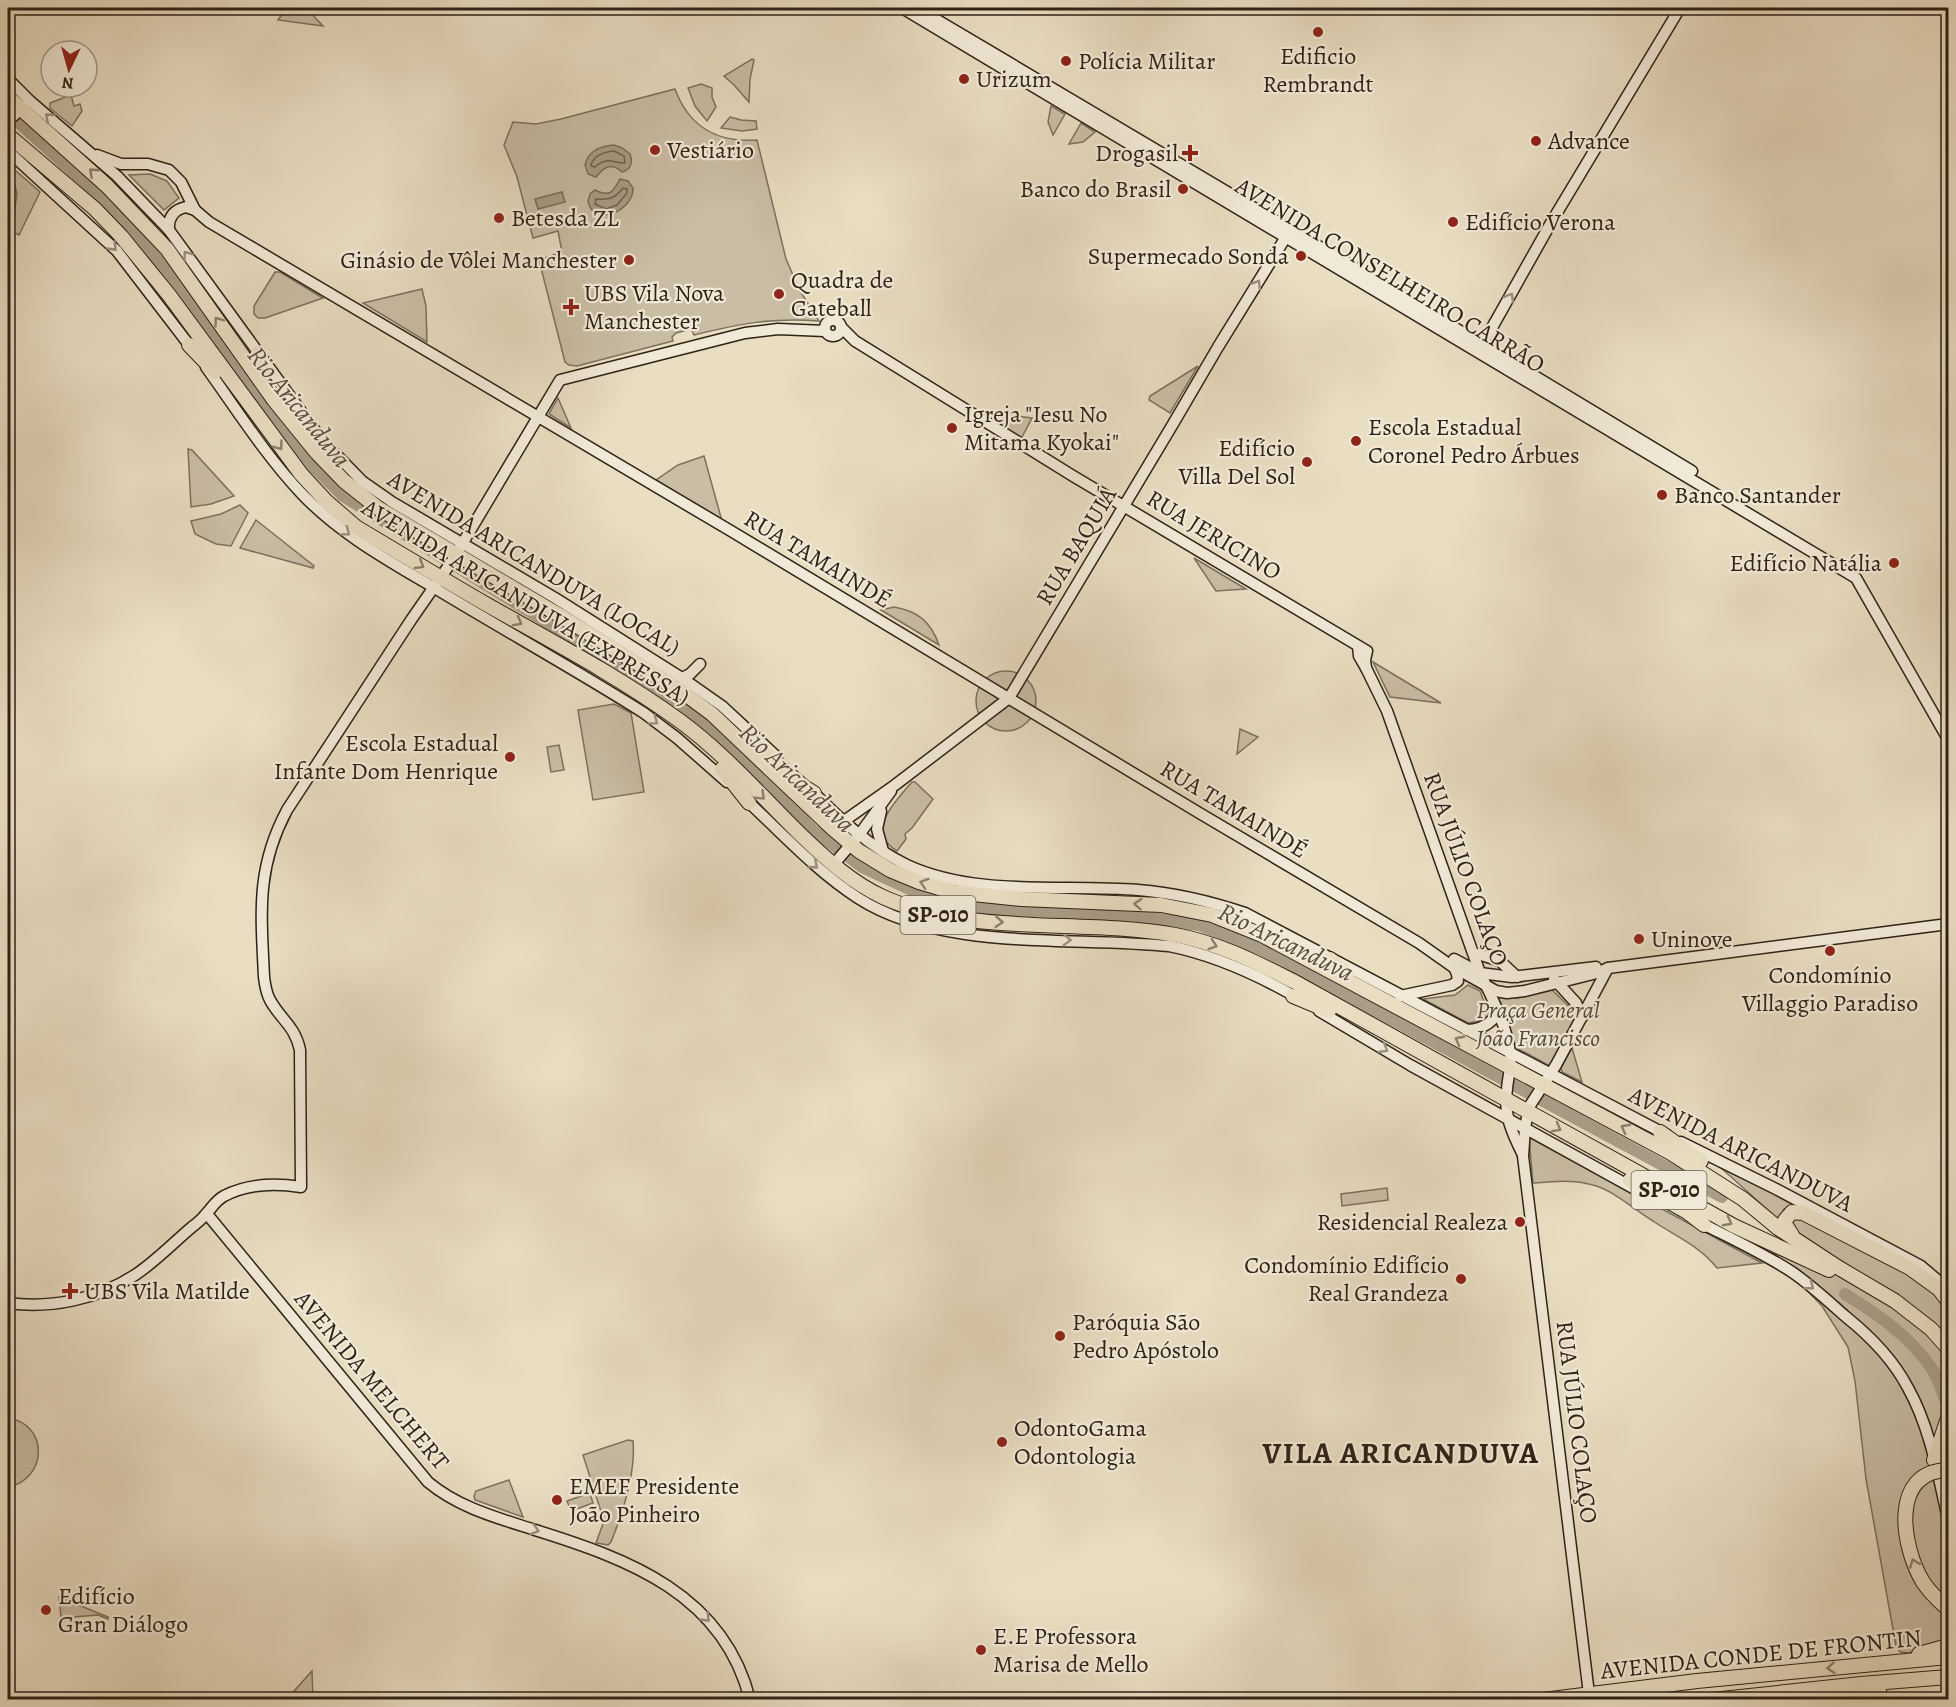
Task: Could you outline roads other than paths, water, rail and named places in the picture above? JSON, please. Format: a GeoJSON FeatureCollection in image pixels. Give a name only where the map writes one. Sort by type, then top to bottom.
{"type":"FeatureCollection","features":[{"type":"Feature","properties":{"kind":"highway","name":"SP-010"},"geometry":{"type":"LineString","coordinates":[[14,106],[69,150],[167,249],[274,400],[330,468],[378,508],[457,553]]}},
{"type":"Feature","properties":{"kind":"highway","name":"AVENIDA ARICANDUVA (EXPRESSA)"},"geometry":{"type":"LineString","coordinates":[[8,135],[95,209],[121,236],[169,295],[301,474],[326,501],[356,527],[440,579],[552,641],[682,722],[834,864],[880,896],[906,907],[935,915],[1019,923],[1129,929],[1176,935],[1247,958],[1295,982],[1405,1044],[1506,1095],[1584,1143],[1734,1226],[1837,1270]]}},
{"type":"Feature","properties":{"kind":"highway"},"geometry":{"type":"LineString","coordinates":[[189,345],[256,414]]}},
{"type":"Feature","properties":{"kind":"highway"},"geometry":{"type":"LineString","coordinates":[[258,352],[259,366],[310,444]]}},
{"type":"Feature","properties":{"kind":"highway","name":"AVENIDA ARICANDUVA (EXPRESSA)"},"geometry":{"type":"LineString","coordinates":[[457,553],[641,665],[712,714],[801,799],[855,844]]}},
{"type":"Feature","properties":{"kind":"highway"},"geometry":{"type":"LineString","coordinates":[[646,698],[715,760],[749,803]]}},
{"type":"Feature","properties":{"kind":"highway"},"geometry":{"type":"LineString","coordinates":[[712,714],[739,731],[814,793]]}},
{"type":"Feature","properties":{"kind":"highway","name":"SP-010"},"geometry":{"type":"LineString","coordinates":[[855,844],[890,870],[953,892],[1022,899],[1161,905],[1212,915],[1262,935],[1510,1070],[1544,1082],[1671,1153],[1726,1188],[1837,1270],[1892,1305],[1935,1342],[1948,1357]]}},
{"type":"Feature","properties":{"kind":"highway"},"geometry":{"type":"LineString","coordinates":[[1330,959],[1340,970],[1378,993],[1385,1001]]}},
{"type":"Feature","properties":{"kind":"highway"},"geometry":{"type":"LineString","coordinates":[[1293,996],[1405,1044]]}},
{"type":"Feature","properties":{"kind":"highway"},"geometry":{"type":"LineString","coordinates":[[1660,1132],[1743,1193],[1762,1214]]}},
{"type":"Feature","properties":{"kind":"highway"},"geometry":{"type":"LineString","coordinates":[[1584,1143],[1607,1166],[1687,1212],[1704,1225]]}},
{"type":"Feature","properties":{"kind":"highway"},"geometry":{"type":"LineString","coordinates":[[1802,1243],[1790,1233],[1785,1224],[1785,1220],[1792,1212],[1803,1213],[1910,1268],[1939,1289],[1948,1301]]}},
{"type":"Feature","properties":{"kind":"highway","name":"SP-010"},"geometry":{"type":"LineString","coordinates":[[1837,1270],[1866,1283],[1914,1315],[1948,1348]]}},
{"type":"Feature","properties":{"kind":"highway"},"geometry":{"type":"LineString","coordinates":[[1934,1460],[1948,1418]]}},
{"type":"Feature","properties":{"kind":"highway"},"geometry":{"type":"LineString","coordinates":[[1948,1470],[1936,1471],[1918,1481],[1908,1499],[1905,1522],[1909,1548],[1922,1581],[1948,1609]]}},
{"type":"Feature","properties":{"kind":"highway"},"geometry":{"type":"LineString","coordinates":[[1890,1663],[1948,1646]]}},
{"type":"Feature","properties":{"kind":"highway","name":"AVENIDA CONDE DE FRONTIN"},"geometry":{"type":"LineString","coordinates":[[1543,1700],[1697,1681],[1948,1657]]}},
{"type":"Feature","properties":{"kind":"highway","name":"AVENIDA CONDE DE FRONTIN"},"geometry":{"type":"LineString","coordinates":[[1712,1700],[1861,1683],[1948,1677]]}},
{"type":"Feature","properties":{"kind":"highway"},"geometry":{"type":"LineString","coordinates":[[1807,1700],[1948,1684]]}},
{"type":"Feature","properties":{"kind":"street","name":"AVENIDA CONSELHEIRO CARRÃO"},"geometry":{"type":"LineString","coordinates":[[902,8],[1850,566],[1856,571],[1856,578],[1948,739]]}},
{"type":"Feature","properties":{"kind":"street","name":"AVENIDA CONSELHEIRO CARRÃO"},"geometry":{"type":"LineString","coordinates":[[917,8],[1288,234]]}},
{"type":"Feature","properties":{"kind":"street"},"geometry":{"type":"LineString","coordinates":[[1478,347],[1489,333],[1680,8]]}},
{"type":"Feature","properties":{"kind":"street"},"geometry":{"type":"LineString","coordinates":[[8,71],[14,106]]}},
{"type":"Feature","properties":{"kind":"street","name":"AVENIDA ARICANDUVA (LOCAL)"},"geometry":{"type":"LineString","coordinates":[[14,106],[91,153],[117,176],[169,230],[322,440],[353,473],[457,553],[555,598],[722,706],[844,822],[855,844]]}},
{"type":"Feature","properties":{"kind":"street"},"geometry":{"type":"LineString","coordinates":[[8,151],[117,251],[279,467],[302,494],[352,537],[440,579],[644,713],[677,738],[829,878],[859,898],[901,918],[937,928],[978,934],[1169,946],[1216,958],[1293,996],[1507,1119],[1761,1254],[1791,1272],[1861,1329],[1880,1348],[1909,1388],[1920,1412],[1948,1519]]}},
{"type":"Feature","properties":{"kind":"street"},"geometry":{"type":"LineString","coordinates":[[91,153],[121,164],[148,164],[169,170],[181,182],[195,210]]}},
{"type":"Feature","properties":{"kind":"street"},"geometry":{"type":"LineString","coordinates":[[169,230],[170,217],[175,212],[186,207],[195,210]]}},
{"type":"Feature","properties":{"kind":"street","name":"RUA TAMAINDÉ"},"geometry":{"type":"LineString","coordinates":[[195,210],[209,222],[1419,943],[1457,964],[1480,973],[1514,977]]}},
{"type":"Feature","properties":{"kind":"street","name":"RUA BAQUIÁ"},"geometry":{"type":"LineString","coordinates":[[844,822],[1009,698],[1228,330],[1288,234]]}},
{"type":"Feature","properties":{"kind":"street","name":"RUA JERICINO"},"geometry":{"type":"LineString","coordinates":[[538,418],[560,380],[746,333],[778,329],[825,331],[828,335],[838,331],[1362,649]]}},
{"type":"Feature","properties":{"kind":"street"},"geometry":{"type":"LineString","coordinates":[[8,1303],[27,1306],[51,1305],[84,1298],[106,1290],[143,1269],[207,1214],[216,1201],[234,1192],[252,1187],[275,1185],[301,1187],[298,1040],[293,1029],[271,1001],[264,976],[262,892],[267,856],[287,810],[457,553],[538,418]]}},
{"type":"Feature","properties":{"kind":"street","name":"RUA JÚLIO COLAÇO"},"geometry":{"type":"LineString","coordinates":[[1362,649],[1359,656],[1387,711],[1475,951],[1480,973],[1499,1012],[1510,1054],[1506,1095],[1507,1119],[1523,1156]]}},
{"type":"Feature","properties":{"kind":"street"},"geometry":{"type":"LineString","coordinates":[[682,678],[700,664]]}},
{"type":"Feature","properties":{"kind":"street","name":"RUA BAQUIÁ"},"geometry":{"type":"LineString","coordinates":[[834,864],[855,844],[895,785]]}},
{"type":"Feature","properties":{"kind":"street"},"geometry":{"type":"LineString","coordinates":[[883,804],[877,829],[883,851]]}},
{"type":"Feature","properties":{"kind":"street"},"geometry":{"type":"LineString","coordinates":[[855,844],[883,851],[925,872],[966,881],[1012,886],[1136,890],[1188,896],[1245,913],[1510,1054]]}},
{"type":"Feature","properties":{"kind":"street"},"geometry":{"type":"LineString","coordinates":[[1487,987],[1496,991],[1516,992],[1553,978],[1598,966],[1608,968],[1948,924]]}},
{"type":"Feature","properties":{"kind":"street"},"geometry":{"type":"LineString","coordinates":[[1400,996],[1452,986],[1458,981],[1457,964],[1469,958],[1475,951]]}},
{"type":"Feature","properties":{"kind":"street"},"geometry":{"type":"LineString","coordinates":[[1475,951],[1497,976]]}},
{"type":"Feature","properties":{"kind":"street"},"geometry":{"type":"LineString","coordinates":[[1475,951],[1500,961],[1514,977]]}},
{"type":"Feature","properties":{"kind":"street","name":"RUA TAMAINDÉ"},"geometry":{"type":"LineString","coordinates":[[1457,964],[1487,987]]}},
{"type":"Feature","properties":{"kind":"street"},"geometry":{"type":"LineString","coordinates":[[1528,1109],[1608,968]]}},
{"type":"Feature","properties":{"kind":"street"},"geometry":{"type":"LineString","coordinates":[[1487,987],[1494,982],[1514,977],[1553,978],[1576,1003],[1582,1017]]}},
{"type":"Feature","properties":{"kind":"street"},"geometry":{"type":"LineString","coordinates":[[1465,1029],[1478,1029],[1485,1026],[1499,1012]]}},
{"type":"Feature","properties":{"kind":"street","name":"AVENIDA ARICANDUVA"},"geometry":{"type":"LineString","coordinates":[[1510,1054],[1544,1082],[1660,1132],[1776,1189],[1911,1261],[1933,1275],[1948,1289]]}},
{"type":"Feature","properties":{"kind":"street","name":"RUA JÚLIO COLAÇO"},"geometry":{"type":"LineString","coordinates":[[1528,1109],[1523,1156],[1589,1694]]}},
{"type":"Feature","properties":{"kind":"street","name":"AVENIDA MELCHERT"},"geometry":{"type":"LineString","coordinates":[[207,1214],[422,1477],[439,1491],[479,1512],[601,1551],[673,1588],[712,1624],[728,1646],[738,1665],[750,1700]]}},
{"type":"Feature","properties":{"kind":"water"},"geometry":{"type":"Polygon","coordinates":[[[614,145],[630,154],[629,168],[622,172],[614,167],[608,167],[596,177],[588,174],[585,165],[589,156],[600,148],[614,145]]]}},
{"type":"Feature","properties":{"kind":"water"},"geometry":{"type":"Polygon","coordinates":[[[620,179],[628,181],[633,188],[632,196],[627,204],[613,213],[597,214],[591,209],[588,201],[590,194],[595,190],[611,192],[620,179]]]}},
{"type":"Feature","properties":{"kind":"water"},"geometry":{"type":"Polygon","coordinates":[[[562,192],[565,202],[538,209],[535,199],[562,192]]]}},
{"type":"Feature","properties":{"kind":"waterway","name":"Rio Aricanduva"},"geometry":{"type":"LineString","coordinates":[[8,113],[110,205],[169,273],[300,453],[343,496],[671,699],[726,743],[813,830],[862,867],[918,893],[987,909],[1137,916],[1199,925],[1262,950],[1722,1197]]}},
{"type":"Feature","properties":{"kind":"waterway","name":"Rio Aricanduva"},"geometry":{"type":"LineString","coordinates":[[1845,1294],[1881,1318],[1914,1346],[1934,1373],[1945,1399]]}},
{"type":"Feature","properties":{"kind":"railway"},"geometry":{"type":"LineString","coordinates":[[1942,1700],[1948,1699]]}},
{"type":"Feature","properties":{"kind":"place","name":"Edificio Rembrandt"},"geometry":{"type":"Point","coordinates":[1318,32]}},
{"type":"Feature","properties":{"kind":"place","name":"Polícia Militar"},"geometry":{"type":"Point","coordinates":[1066,61]}},
{"type":"Feature","properties":{"kind":"place","name":"Urizum"},"geometry":{"type":"Point","coordinates":[964,79]}},
{"type":"Feature","properties":{"kind":"place","name":"Advance"},"geometry":{"type":"Point","coordinates":[1536,141]}},
{"type":"Feature","properties":{"kind":"place","name":"Vestiário"},"geometry":{"type":"Point","coordinates":[655,150]}},
{"type":"Feature","properties":{"kind":"place","name":"Drogasil"},"geometry":{"type":"Point","coordinates":[1190,153]}},
{"type":"Feature","properties":{"kind":"place","name":"Banco do Brasil"},"geometry":{"type":"Point","coordinates":[1183,189]}},
{"type":"Feature","properties":{"kind":"place","name":"Betesda ZL"},"geometry":{"type":"Point","coordinates":[499,218]}},
{"type":"Feature","properties":{"kind":"place","name":"Edifício Verona"},"geometry":{"type":"Point","coordinates":[1453,222]}},
{"type":"Feature","properties":{"kind":"place","name":"Supermecado Sonda"},"geometry":{"type":"Point","coordinates":[1301,256]}},
{"type":"Feature","properties":{"kind":"place","name":"Ginásio de Vôlei Manchester"},"geometry":{"type":"Point","coordinates":[629,260]}},
{"type":"Feature","properties":{"kind":"place","name":"Quadra de Gateball"},"geometry":{"type":"Point","coordinates":[779,294]}},
{"type":"Feature","properties":{"kind":"place","name":"UBS Vila Nova Manchester"},"geometry":{"type":"Point","coordinates":[571,307]}},
{"type":"Feature","properties":{"kind":"place","name":"Igreja \"Iesu No Mitama Kyokai\""},"geometry":{"type":"Point","coordinates":[952,428]}},
{"type":"Feature","properties":{"kind":"place","name":"Escola Estadual Coronel Pedro Árbues"},"geometry":{"type":"Point","coordinates":[1356,441]}},
{"type":"Feature","properties":{"kind":"place","name":"Edifício Villa Del Sol"},"geometry":{"type":"Point","coordinates":[1307,462]}},
{"type":"Feature","properties":{"kind":"place","name":"Banco Santander"},"geometry":{"type":"Point","coordinates":[1662,495]}},
{"type":"Feature","properties":{"kind":"place","name":"Edifício Natália"},"geometry":{"type":"Point","coordinates":[1894,563]}},
{"type":"Feature","properties":{"kind":"place","name":"Escola Estadual Infante Dom Henrique"},"geometry":{"type":"Point","coordinates":[510,757]}},
{"type":"Feature","properties":{"kind":"place","name":"Uninove"},"geometry":{"type":"Point","coordinates":[1639,939]}},
{"type":"Feature","properties":{"kind":"place","name":"Condomínio Villaggio Paradiso"},"geometry":{"type":"Point","coordinates":[1830,951]}},
{"type":"Feature","properties":{"kind":"place","name":"Residencial Realeza"},"geometry":{"type":"Point","coordinates":[1520,1222]}},
{"type":"Feature","properties":{"kind":"place","name":"Condomínio Edifício Real Grandeza"},"geometry":{"type":"Point","coordinates":[1461,1279]}},
{"type":"Feature","properties":{"kind":"place","name":"UBS Vila Matilde"},"geometry":{"type":"Point","coordinates":[70,1291]}},
{"type":"Feature","properties":{"kind":"place","name":"Paróquia São Pedro Apóstolo"},"geometry":{"type":"Point","coordinates":[1060,1336]}},
{"type":"Feature","properties":{"kind":"place","name":"OdontoGama Odontologia"},"geometry":{"type":"Point","coordinates":[1002,1442]}},
{"type":"Feature","properties":{"kind":"place","name":"EMEF Presidente João Pinheiro"},"geometry":{"type":"Point","coordinates":[557,1500]}},
{"type":"Feature","properties":{"kind":"place","name":"Edifício Gran Diálogo"},"geometry":{"type":"Point","coordinates":[46,1610]}},
{"type":"Feature","properties":{"kind":"place","name":"E.E Professora Marisa de Mello"},"geometry":{"type":"Point","coordinates":[981,1650]}},
{"type":"Feature","properties":{"kind":"district","name":"VILA ARICANDUVA"},"geometry":{"type":"Point","coordinates":[1401,1453]}},
{"type":"Feature","properties":{"kind":"park label","name":"Praça General João Francisco"},"geometry":{"type":"Point","coordinates":[1538,1024]}}]}
